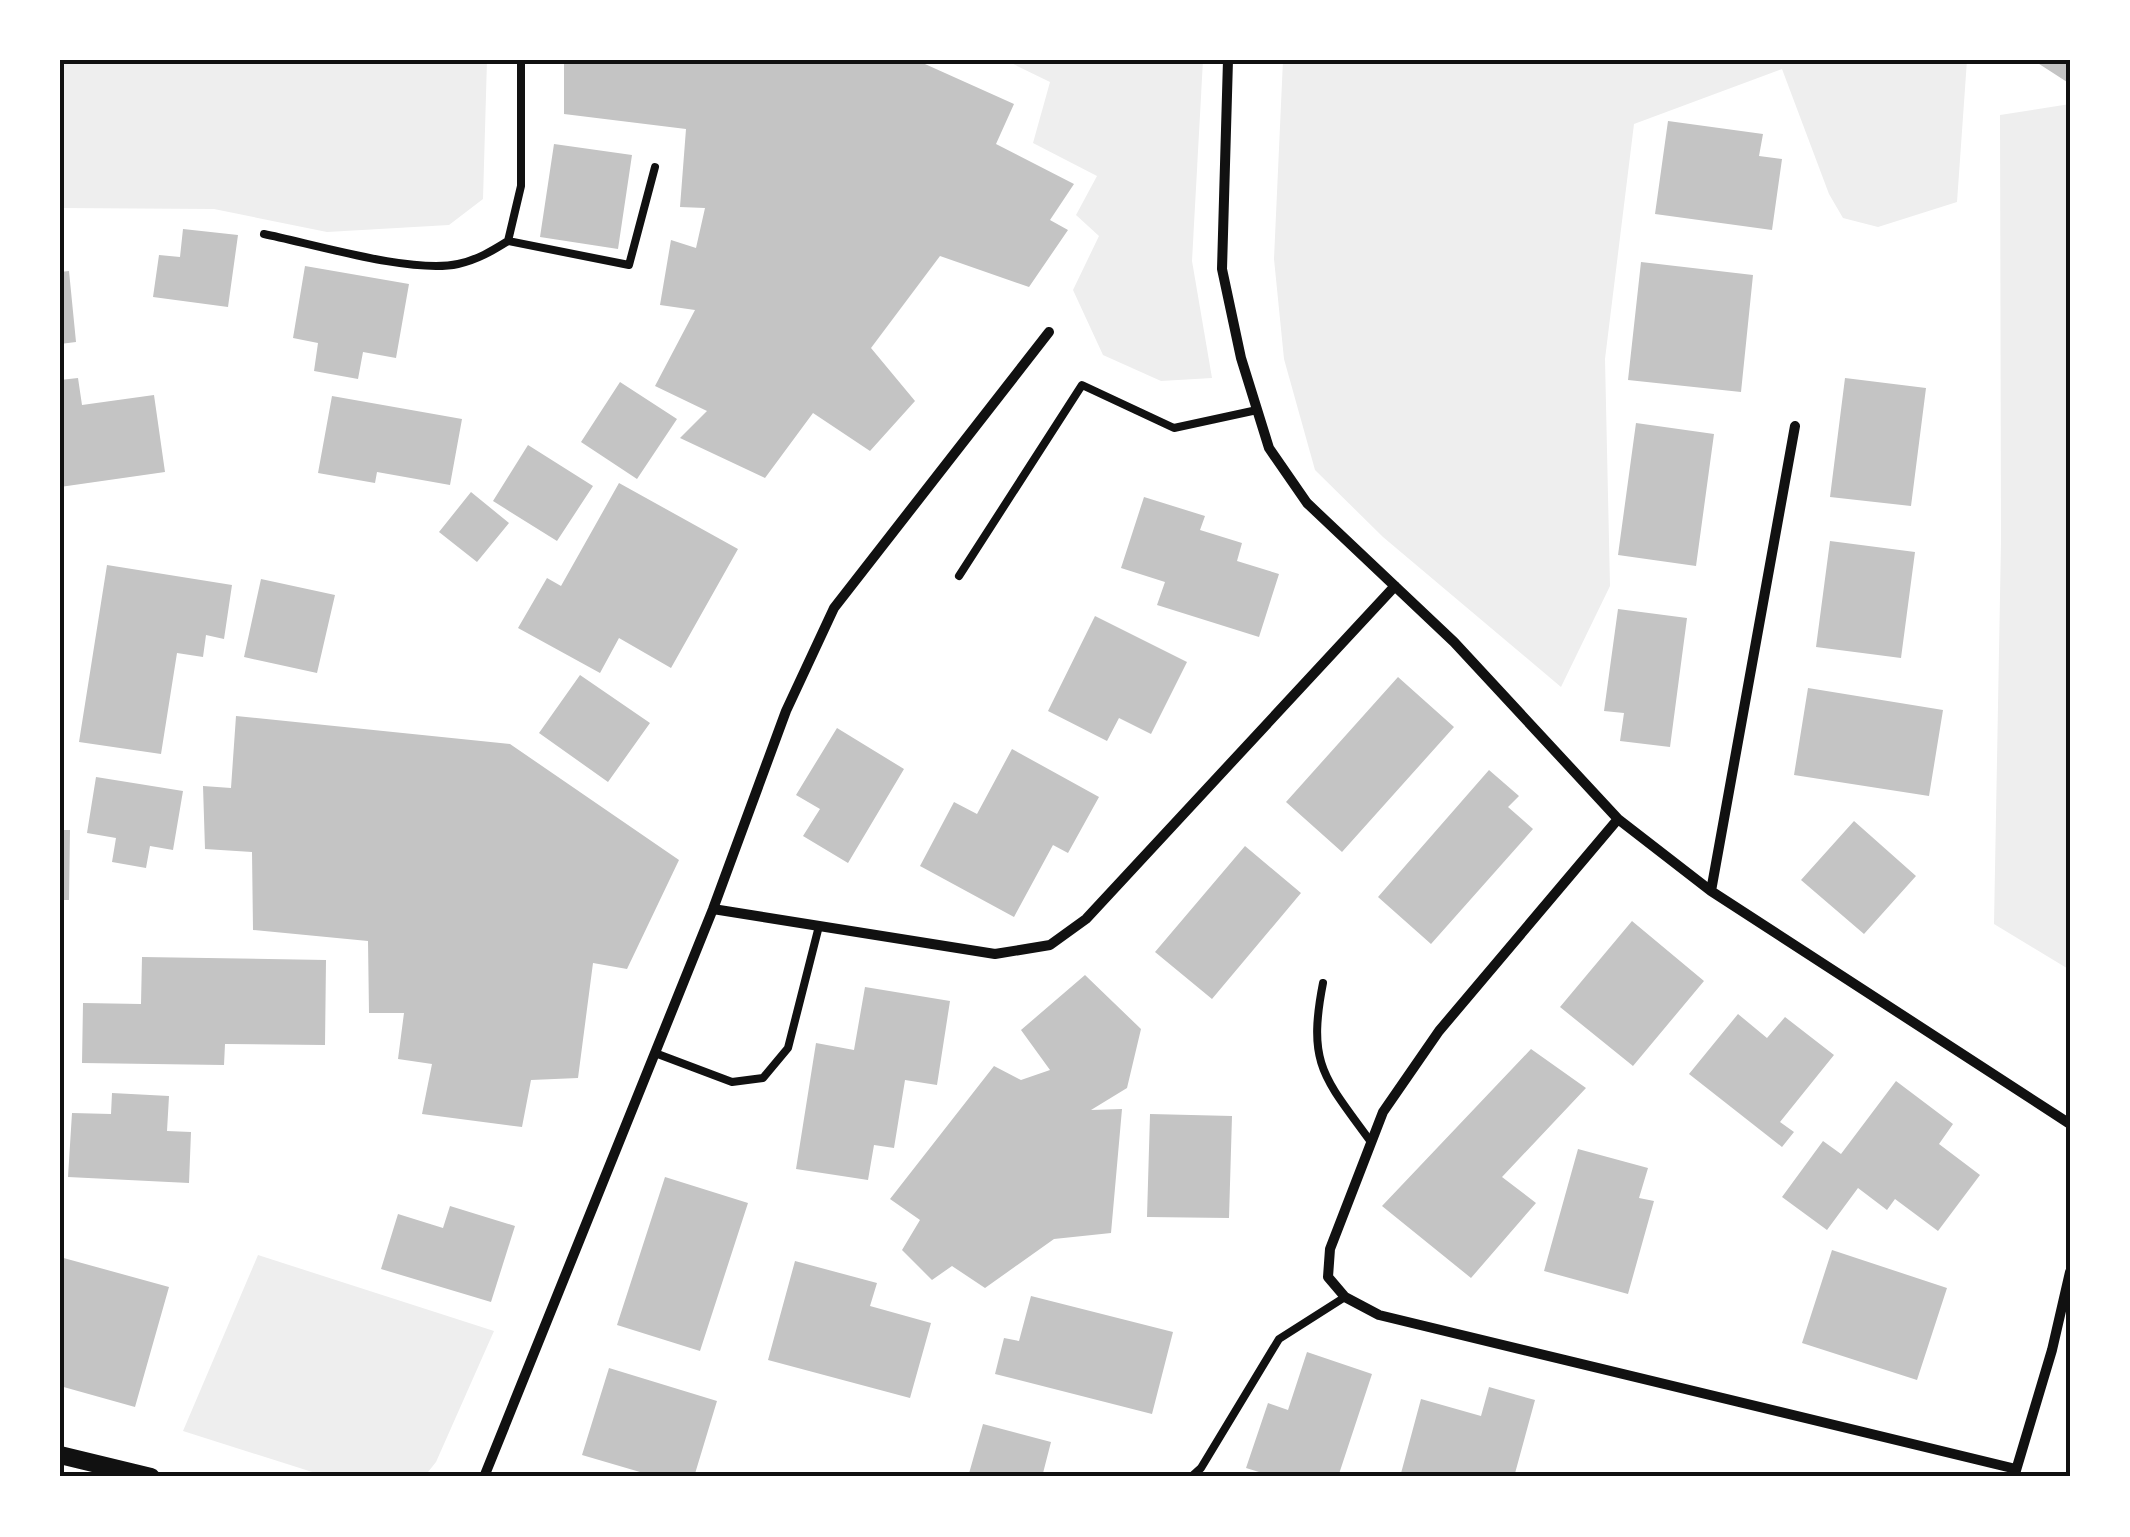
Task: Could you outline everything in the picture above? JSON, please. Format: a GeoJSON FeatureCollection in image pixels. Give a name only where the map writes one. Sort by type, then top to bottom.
{"type":"FeatureCollection","features":[{"type":"Feature","properties":{"kind":"street"},"geometry":{"type":"LineString","coordinates":[[1228,60],[1222,269],[1270,448],[1306,503],[1454,642],[1618,819],[1711,891],[2070,1124]]}},
{"type":"Feature","properties":{"kind":"street"},"geometry":{"type":"LineString","coordinates":[[484,1477],[713,909],[786,711],[834,608],[1048,332]]}},
{"type":"Feature","properties":{"kind":"street"},"geometry":{"type":"LineString","coordinates":[[1711,891],[1795,426]]}},
{"type":"Feature","properties":{"kind":"street"},"geometry":{"type":"LineString","coordinates":[[713,909],[995,954],[1050,944],[1086,919],[1395,586]]}},
{"type":"Feature","properties":{"kind":"street"},"geometry":{"type":"LineString","coordinates":[[1618,819],[1439,1032],[1384,1112],[1330,1249],[1328,1277],[1345,1297],[1379,1314],[2015,1473],[2052,1350],[2070,1272]]}},
{"type":"Feature","properties":{"kind":"street"},"geometry":{"type":"LineString","coordinates":[[60,1455],[151,1477]]}},
{"type":"Feature","properties":{"kind":"lane"},"geometry":{"type":"LineString","coordinates":[[508,241],[521,186],[521,60]]}},
{"type":"Feature","properties":{"kind":"lane"},"geometry":{"type":"LineString","coordinates":[[264,234],[400,262],[453,265],[479,258],[508,241],[629,265],[655,167]]}},
{"type":"Feature","properties":{"kind":"lane"},"geometry":{"type":"LineString","coordinates":[[959,576],[1082,385],[1174,428],[1258,410]]}},
{"type":"Feature","properties":{"kind":"lane"},"geometry":{"type":"LineString","coordinates":[[655,1053],[732,1082],[763,1078],[788,1048],[819,926]]}},
{"type":"Feature","properties":{"kind":"lane"},"geometry":{"type":"LineString","coordinates":[[1323,983],[1313,1035],[1329,1084],[1372,1142]]}},
{"type":"Feature","properties":{"kind":"lane"},"geometry":{"type":"LineString","coordinates":[[1191,1477],[1201,1468],[1279,1339],[1345,1297]]}},
{"type":"Feature","properties":{"kind":"shaded area"},"geometry":{"type":"Polygon","coordinates":[[[60,60],[487,60],[483,199],[449,225],[327,232],[214,209],[60,208],[60,60]]]}},
{"type":"Feature","properties":{"kind":"shaded area"},"geometry":{"type":"Polygon","coordinates":[[[1005,60],[1203,60],[1192,261],[1212,378],[1161,381],[1103,355],[1073,290],[1099,236],[1076,215],[1097,176],[1033,143],[1050,82],[1005,60]]]}},
{"type":"Feature","properties":{"kind":"shaded area"},"geometry":{"type":"Polygon","coordinates":[[[1283,60],[1967,60],[1957,202],[1878,227],[1843,218],[1829,194],[1782,69],[1634,124],[1605,359],[1610,586],[1561,687],[1383,537],[1315,470],[1284,359],[1274,259],[1283,60]]]}},
{"type":"Feature","properties":{"kind":"shaded area"},"geometry":{"type":"Polygon","coordinates":[[[2070,104],[2070,970],[1994,924],[2001,542],[2000,115],[2070,104]]]}},
{"type":"Feature","properties":{"kind":"shaded area"},"geometry":{"type":"Polygon","coordinates":[[[258,1255],[494,1331],[436,1462],[424,1477],[328,1477],[183,1431],[258,1255]]]}},
{"type":"Feature","properties":{"kind":"building"},"geometry":{"type":"Polygon","coordinates":[[[564,60],[916,60],[1014,104],[996,144],[1074,184],[1050,220],[1068,230],[1029,287],[940,256],[871,348],[915,401],[870,451],[813,413],[765,478],[680,438],[707,411],[655,386],[695,310],[660,305],[671,240],[696,248],[705,208],[680,207],[686,129],[564,114],[564,60]]]}},
{"type":"Feature","properties":{"kind":"building"},"geometry":{"type":"Polygon","coordinates":[[[2033,60],[2070,60],[2070,82],[2067,82],[2033,60]]]}},
{"type":"Feature","properties":{"kind":"building"},"geometry":{"type":"Polygon","coordinates":[[[1668,121],[1763,134],[1759,156],[1782,159],[1772,230],[1655,214],[1668,121]]]}},
{"type":"Feature","properties":{"kind":"building"},"geometry":{"type":"Polygon","coordinates":[[[554,144],[632,155],[618,249],[540,237],[554,144]]]}},
{"type":"Feature","properties":{"kind":"building"},"geometry":{"type":"Polygon","coordinates":[[[183,229],[238,235],[228,307],[153,297],[159,255],[180,257],[183,229]]]}},
{"type":"Feature","properties":{"kind":"building"},"geometry":{"type":"Polygon","coordinates":[[[1641,262],[1753,275],[1741,392],[1628,380],[1641,262]]]}},
{"type":"Feature","properties":{"kind":"building"},"geometry":{"type":"Polygon","coordinates":[[[305,266],[409,284],[396,358],[363,352],[358,379],[314,371],[318,343],[293,338],[305,266]]]}},
{"type":"Feature","properties":{"kind":"building"},"geometry":{"type":"Polygon","coordinates":[[[69,271],[76,342],[60,344],[60,272],[69,271]]]}},
{"type":"Feature","properties":{"kind":"building"},"geometry":{"type":"Polygon","coordinates":[[[78,378],[82,405],[154,395],[165,472],[60,487],[60,380],[78,378]]]}},
{"type":"Feature","properties":{"kind":"building"},"geometry":{"type":"Polygon","coordinates":[[[1845,378],[1926,388],[1911,506],[1830,497],[1845,378]]]}},
{"type":"Feature","properties":{"kind":"building"},"geometry":{"type":"Polygon","coordinates":[[[620,382],[677,419],[637,479],[581,442],[620,382]]]}},
{"type":"Feature","properties":{"kind":"building"},"geometry":{"type":"Polygon","coordinates":[[[332,396],[462,419],[450,485],[377,472],[375,483],[318,473],[332,396]]]}},
{"type":"Feature","properties":{"kind":"building"},"geometry":{"type":"Polygon","coordinates":[[[1636,423],[1714,434],[1696,566],[1618,555],[1636,423]]]}},
{"type":"Feature","properties":{"kind":"building"},"geometry":{"type":"Polygon","coordinates":[[[528,445],[593,486],[557,541],[493,501],[528,445]]]}},
{"type":"Feature","properties":{"kind":"building"},"geometry":{"type":"Polygon","coordinates":[[[619,483],[738,549],[671,668],[619,638],[600,673],[518,628],[547,578],[561,586],[619,483]]]}},
{"type":"Feature","properties":{"kind":"building"},"geometry":{"type":"Polygon","coordinates":[[[471,492],[509,523],[477,562],[439,532],[471,492]]]}},
{"type":"Feature","properties":{"kind":"building"},"geometry":{"type":"Polygon","coordinates":[[[1144,497],[1205,516],[1200,530],[1242,543],[1237,561],[1279,574],[1259,637],[1157,605],[1165,582],[1121,568],[1144,497]]]}},
{"type":"Feature","properties":{"kind":"building"},"geometry":{"type":"Polygon","coordinates":[[[1830,541],[1915,552],[1901,658],[1816,647],[1830,541]]]}},
{"type":"Feature","properties":{"kind":"building"},"geometry":{"type":"Polygon","coordinates":[[[107,565],[232,585],[224,639],[206,635],[203,657],[177,653],[161,754],[79,742],[107,565]]]}},
{"type":"Feature","properties":{"kind":"building"},"geometry":{"type":"Polygon","coordinates":[[[261,579],[335,595],[317,673],[244,657],[261,579]]]}},
{"type":"Feature","properties":{"kind":"building"},"geometry":{"type":"Polygon","coordinates":[[[1618,609],[1687,618],[1670,747],[1620,741],[1624,713],[1604,711],[1618,609]]]}},
{"type":"Feature","properties":{"kind":"building"},"geometry":{"type":"Polygon","coordinates":[[[1095,616],[1187,662],[1151,734],[1119,718],[1107,741],[1048,711],[1095,616]]]}},
{"type":"Feature","properties":{"kind":"building"},"geometry":{"type":"Polygon","coordinates":[[[580,675],[650,723],[608,782],[539,733],[580,675]]]}},
{"type":"Feature","properties":{"kind":"building"},"geometry":{"type":"Polygon","coordinates":[[[1398,677],[1454,727],[1342,852],[1286,802],[1398,677]]]}},
{"type":"Feature","properties":{"kind":"building"},"geometry":{"type":"Polygon","coordinates":[[[1808,688],[1943,710],[1929,796],[1794,775],[1808,688]]]}},
{"type":"Feature","properties":{"kind":"building"},"geometry":{"type":"Polygon","coordinates":[[[236,716],[510,744],[679,860],[627,969],[593,963],[578,1078],[531,1080],[522,1127],[422,1114],[432,1064],[398,1059],[404,1013],[369,1013],[368,941],[253,930],[252,852],[205,849],[203,786],[231,788],[236,716]]]}},
{"type":"Feature","properties":{"kind":"building"},"geometry":{"type":"Polygon","coordinates":[[[837,728],[904,769],[848,863],[803,836],[820,809],[796,795],[837,728]]]}},
{"type":"Feature","properties":{"kind":"building"},"geometry":{"type":"Polygon","coordinates":[[[1012,749],[1099,797],[1068,853],[1053,845],[1014,917],[920,866],[954,802],[977,814],[1012,749]]]}},
{"type":"Feature","properties":{"kind":"building"},"geometry":{"type":"Polygon","coordinates":[[[1489,770],[1519,796],[1508,807],[1533,829],[1431,944],[1378,897],[1489,770]]]}},
{"type":"Feature","properties":{"kind":"building"},"geometry":{"type":"Polygon","coordinates":[[[96,777],[183,791],[173,850],[150,846],[146,868],[112,862],[116,838],[87,833],[96,777]]]}},
{"type":"Feature","properties":{"kind":"building"},"geometry":{"type":"Polygon","coordinates":[[[1854,821],[1916,876],[1864,934],[1801,880],[1854,821]]]}},
{"type":"Feature","properties":{"kind":"building"},"geometry":{"type":"Polygon","coordinates":[[[60,830],[70,830],[69,900],[60,900],[60,830]]]}},
{"type":"Feature","properties":{"kind":"building"},"geometry":{"type":"Polygon","coordinates":[[[1245,846],[1301,893],[1212,999],[1155,952],[1245,846]]]}},
{"type":"Feature","properties":{"kind":"building"},"geometry":{"type":"Polygon","coordinates":[[[1632,921],[1704,981],[1633,1066],[1560,1007],[1632,921]]]}},
{"type":"Feature","properties":{"kind":"building"},"geometry":{"type":"Polygon","coordinates":[[[142,957],[326,960],[325,1045],[225,1044],[224,1065],[82,1063],[83,1003],[141,1004],[142,957]]]}},
{"type":"Feature","properties":{"kind":"building"},"geometry":{"type":"Polygon","coordinates":[[[1085,975],[1141,1029],[1127,1088],[1091,1110],[1122,1109],[1111,1233],[1054,1239],[985,1288],[952,1266],[932,1280],[902,1250],[920,1220],[890,1199],[994,1066],[1021,1080],[1050,1070],[1021,1030],[1085,975]]]}},
{"type":"Feature","properties":{"kind":"building"},"geometry":{"type":"Polygon","coordinates":[[[865,987],[950,1001],[937,1085],[905,1080],[894,1148],[874,1145],[868,1180],[796,1169],[816,1043],[854,1050],[865,987]]]}},
{"type":"Feature","properties":{"kind":"building"},"geometry":{"type":"Polygon","coordinates":[[[1738,1014],[1767,1038],[1785,1017],[1834,1055],[1780,1122],[1794,1132],[1782,1147],[1689,1074],[1738,1014]]]}},
{"type":"Feature","properties":{"kind":"building"},"geometry":{"type":"Polygon","coordinates":[[[1531,1049],[1586,1088],[1502,1177],[1536,1203],[1471,1278],[1382,1206],[1531,1049]]]}},
{"type":"Feature","properties":{"kind":"building"},"geometry":{"type":"Polygon","coordinates":[[[1896,1081],[1953,1124],[1939,1144],[1980,1175],[1938,1231],[1895,1199],[1887,1210],[1858,1188],[1827,1230],[1782,1197],[1823,1141],[1841,1154],[1896,1081]]]}},
{"type":"Feature","properties":{"kind":"building"},"geometry":{"type":"Polygon","coordinates":[[[112,1093],[169,1096],[167,1131],[191,1132],[189,1183],[68,1177],[72,1113],[111,1114],[112,1093]]]}},
{"type":"Feature","properties":{"kind":"building"},"geometry":{"type":"Polygon","coordinates":[[[1150,1114],[1232,1116],[1229,1218],[1147,1217],[1150,1114]]]}},
{"type":"Feature","properties":{"kind":"building"},"geometry":{"type":"Polygon","coordinates":[[[1578,1149],[1648,1168],[1639,1198],[1654,1201],[1628,1294],[1544,1271],[1578,1149]]]}},
{"type":"Feature","properties":{"kind":"building"},"geometry":{"type":"Polygon","coordinates":[[[665,1177],[748,1203],[700,1351],[617,1325],[665,1177]]]}},
{"type":"Feature","properties":{"kind":"building"},"geometry":{"type":"Polygon","coordinates":[[[450,1206],[515,1226],[491,1302],[381,1269],[398,1214],[443,1228],[450,1206]]]}},
{"type":"Feature","properties":{"kind":"building"},"geometry":{"type":"Polygon","coordinates":[[[1832,1250],[1947,1288],[1917,1380],[1802,1343],[1832,1250]]]}},
{"type":"Feature","properties":{"kind":"building"},"geometry":{"type":"Polygon","coordinates":[[[60,1257],[169,1287],[135,1407],[60,1386],[60,1257]]]}},
{"type":"Feature","properties":{"kind":"building"},"geometry":{"type":"Polygon","coordinates":[[[795,1261],[877,1283],[870,1306],[931,1323],[910,1398],[768,1360],[795,1261]]]}},
{"type":"Feature","properties":{"kind":"building"},"geometry":{"type":"Polygon","coordinates":[[[1031,1296],[1173,1332],[1152,1414],[995,1374],[1004,1338],[1019,1341],[1031,1296]]]}},
{"type":"Feature","properties":{"kind":"building"},"geometry":{"type":"Polygon","coordinates":[[[1307,1352],[1372,1374],[1338,1477],[1275,1477],[1246,1468],[1268,1403],[1288,1410],[1307,1352]]]}},
{"type":"Feature","properties":{"kind":"building"},"geometry":{"type":"Polygon","coordinates":[[[609,1368],[717,1401],[694,1477],[657,1477],[582,1455],[609,1368]]]}},
{"type":"Feature","properties":{"kind":"building"},"geometry":{"type":"Polygon","coordinates":[[[1489,1387],[1535,1400],[1514,1477],[1400,1477],[1421,1399],[1481,1416],[1489,1387]]]}},
{"type":"Feature","properties":{"kind":"building"},"geometry":{"type":"Polygon","coordinates":[[[983,1424],[1051,1442],[1042,1477],[968,1477],[983,1424]]]}}]}
